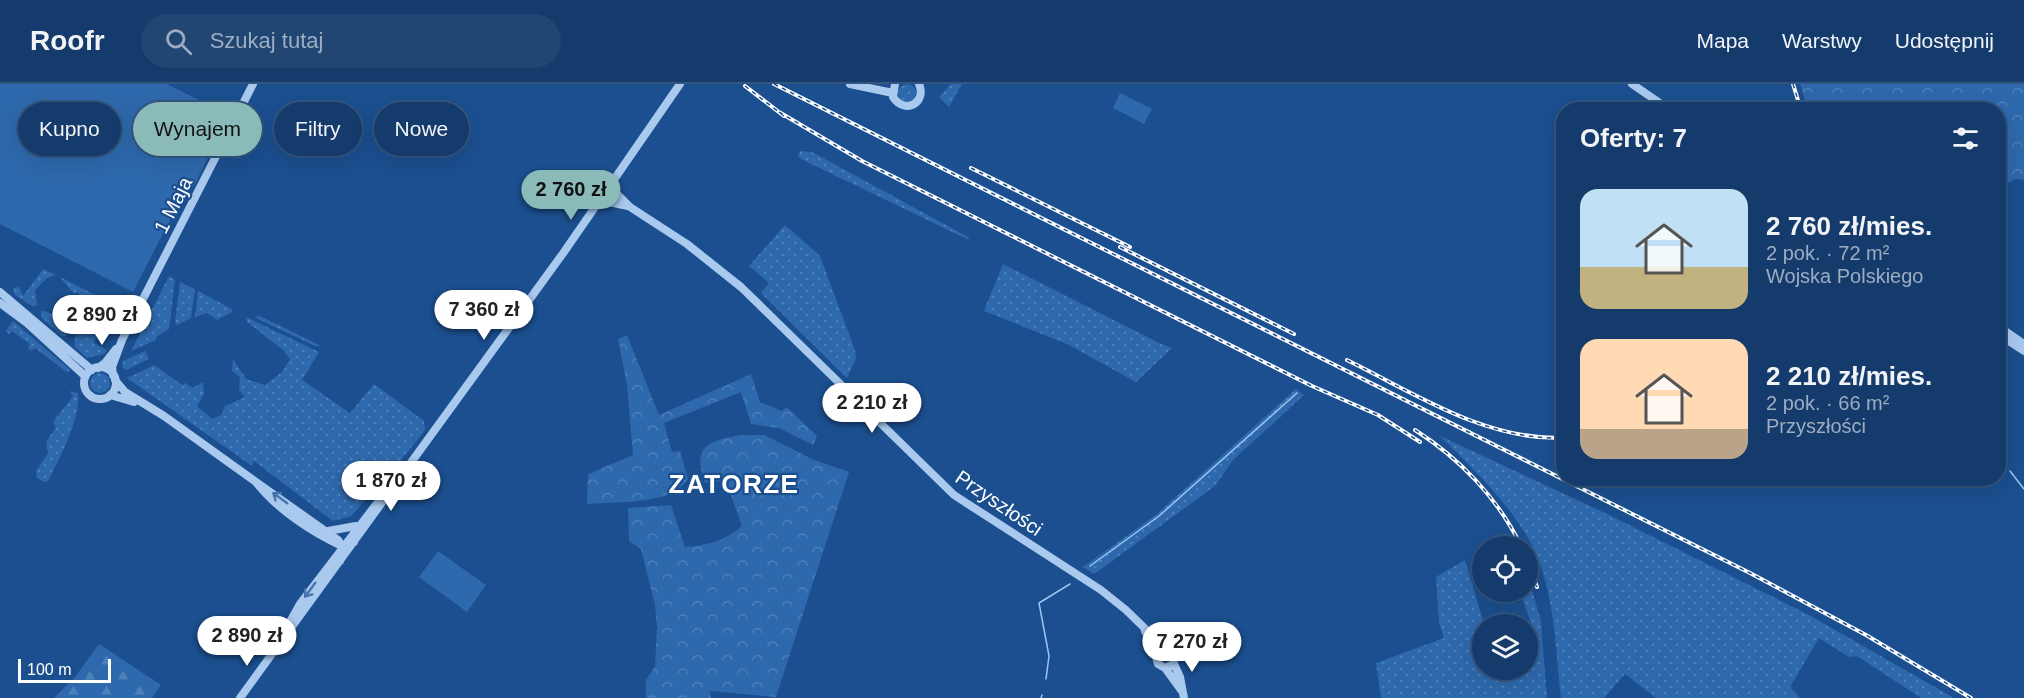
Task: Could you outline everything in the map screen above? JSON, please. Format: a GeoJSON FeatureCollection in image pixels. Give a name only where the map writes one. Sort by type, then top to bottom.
{"type":"FeatureCollection","features":[{"type":"Feature","properties":{"kind":"street","name":"1 Maja"},"geometry":{"type":"LineString","coordinates":[[114,378],[112,367],[122,340],[253,84]]}},
{"type":"Feature","properties":{"kind":"street"},"geometry":{"type":"LineString","coordinates":[[240,698],[598,204],[680,84]]}},
{"type":"Feature","properties":{"kind":"street"},"geometry":{"type":"LineString","coordinates":[[850,84],[893,93]]}},
{"type":"Feature","properties":{"kind":"street"},"geometry":{"type":"LineString","coordinates":[[895,84],[893,93],[898,104],[911,106],[918,102],[921,95],[919,84]]}},
{"type":"Feature","properties":{"kind":"street"},"geometry":{"type":"LineString","coordinates":[[1632,84],[1658,102]]}},
{"type":"Feature","properties":{"kind":"street","name":"Przyszłości"},"geometry":{"type":"LineString","coordinates":[[612,184],[616,193],[630,207],[692,248],[741,287],[954,495],[1101,590],[1126,609],[1161,651]]}},
{"type":"Feature","properties":{"kind":"street","name":"Przyszłości"},"geometry":{"type":"LineString","coordinates":[[598,204],[609,201],[630,207]]}},
{"type":"Feature","properties":{"kind":"street"},"geometry":{"type":"LineString","coordinates":[[0,292],[95,369]]}},
{"type":"Feature","properties":{"kind":"street"},"geometry":{"type":"LineString","coordinates":[[0,303],[27,323],[86,376]]}},
{"type":"Feature","properties":{"kind":"street"},"geometry":{"type":"LineString","coordinates":[[2006,332],[2024,344]]}},
{"type":"Feature","properties":{"kind":"street"},"geometry":{"type":"LineString","coordinates":[[2006,339],[2024,351]]}},
{"type":"Feature","properties":{"kind":"street","name":"1 Maja"},"geometry":{"type":"LineString","coordinates":[[95,369],[105,363],[122,340]]}},
{"type":"Feature","properties":{"kind":"street"},"geometry":{"type":"LineString","coordinates":[[142,404],[110,395],[99,399],[90,396],[85,389],[86,376],[95,369],[107,369],[125,392],[164,416],[342,546]]}},
{"type":"Feature","properties":{"kind":"street"},"geometry":{"type":"LineString","coordinates":[[110,395],[114,388],[114,378]]}},
{"type":"Feature","properties":{"kind":"street"},"geometry":{"type":"LineString","coordinates":[[275,650],[300,604],[328,565],[357,526],[398,479]]}},
{"type":"Feature","properties":{"kind":"street"},"geometry":{"type":"LineString","coordinates":[[326,535],[357,526]]}},
{"type":"Feature","properties":{"kind":"street"},"geometry":{"type":"LineString","coordinates":[[326,535],[330,552],[328,565]]}},
{"type":"Feature","properties":{"kind":"street"},"geometry":{"type":"LineString","coordinates":[[342,546],[355,542]]}},
{"type":"Feature","properties":{"kind":"street"},"geometry":{"type":"LineString","coordinates":[[340,563],[342,546]]}},
{"type":"Feature","properties":{"kind":"street"},"geometry":{"type":"LineString","coordinates":[[1161,651],[1174,653],[1174,664],[1180,677],[1183,695],[1165,668],[1158,664],[1161,651]]}},
{"type":"Feature","properties":{"kind":"street"},"geometry":{"type":"LineString","coordinates":[[1165,668],[1174,664]]}},
{"type":"Feature","properties":{"kind":"green space"},"geometry":{"type":"Polygon","coordinates":[[[0,84],[167,84],[203,102],[133,102],[133,156],[209,156],[194,186],[187,187],[133,292],[0,224],[0,84]]]}},
{"type":"Feature","properties":{"kind":"green space"},"geometry":{"type":"Polygon","coordinates":[[[907,84],[913,87],[916,93],[913,99],[907,102],[901,99],[898,93],[901,87],[907,84]]]}},
{"type":"Feature","properties":{"kind":"green space"},"geometry":{"type":"Polygon","coordinates":[[[951,84],[962,84],[949,107],[939,97],[951,84]]]}},
{"type":"Feature","properties":{"kind":"green space"},"geometry":{"type":"Polygon","coordinates":[[[1800,84],[2024,84],[2024,180],[2015,179],[2006,184],[2006,102],[1806,102],[1800,84]]]}},
{"type":"Feature","properties":{"kind":"green space"},"geometry":{"type":"Polygon","coordinates":[[[1120,93],[1152,109],[1144,124],[1113,108],[1120,93]]]}},
{"type":"Feature","properties":{"kind":"green space"},"geometry":{"type":"Polygon","coordinates":[[[800,151],[812,152],[968,237],[969,240],[801,159],[798,156],[800,151]]]}},
{"type":"Feature","properties":{"kind":"green space"},"geometry":{"type":"Polygon","coordinates":[[[785,225],[820,256],[855,350],[856,358],[847,378],[761,293],[769,283],[749,266],[785,225]]]}},
{"type":"Feature","properties":{"kind":"green space"},"geometry":{"type":"Polygon","coordinates":[[[1003,264],[1172,348],[1136,382],[1067,344],[984,311],[1003,264]]]}},
{"type":"Feature","properties":{"kind":"green space"},"geometry":{"type":"Polygon","coordinates":[[[43,269],[56,275],[47,278],[35,290],[37,305],[34,307],[15,295],[13,288],[19,287],[23,296],[43,269]]]}},
{"type":"Feature","properties":{"kind":"green space"},"geometry":{"type":"Polygon","coordinates":[[[169,276],[175,280],[169,329],[157,336],[156,340],[131,351],[169,276]]]}},
{"type":"Feature","properties":{"kind":"green space"},"geometry":{"type":"Polygon","coordinates":[[[60,277],[125,310],[120,329],[111,325],[108,331],[100,327],[94,343],[107,350],[104,354],[87,358],[75,347],[77,329],[92,302],[86,302],[77,292],[74,294],[60,277]]]}},
{"type":"Feature","properties":{"kind":"green space"},"geometry":{"type":"Polygon","coordinates":[[[180,282],[195,289],[191,318],[177,325],[175,322],[180,282]]]}},
{"type":"Feature","properties":{"kind":"green space"},"geometry":{"type":"Polygon","coordinates":[[[198,291],[232,309],[232,312],[217,320],[207,313],[195,317],[198,291]]]}},
{"type":"Feature","properties":{"kind":"green space"},"geometry":{"type":"Polygon","coordinates":[[[41,311],[50,313],[58,319],[67,336],[62,336],[41,317],[41,311]]]}},
{"type":"Feature","properties":{"kind":"green space"},"geometry":{"type":"Polygon","coordinates":[[[258,315],[321,346],[315,346],[256,318],[258,315]]]}},
{"type":"Feature","properties":{"kind":"green space"},"geometry":{"type":"Polygon","coordinates":[[[246,317],[319,352],[302,380],[350,413],[374,384],[424,421],[425,430],[389,475],[351,516],[333,521],[254,461],[252,466],[127,378],[154,365],[182,385],[185,383],[193,388],[203,382],[204,394],[197,406],[212,419],[221,415],[225,406],[245,397],[239,390],[240,377],[232,371],[233,359],[246,379],[265,385],[282,372],[290,359],[283,350],[247,322],[246,317]]]}},
{"type":"Feature","properties":{"kind":"green space"},"geometry":{"type":"Polygon","coordinates":[[[13,321],[70,370],[68,373],[35,348],[31,351],[28,348],[30,344],[12,331],[9,334],[6,331],[13,321]]]}},
{"type":"Feature","properties":{"kind":"green space"},"geometry":{"type":"Polygon","coordinates":[[[627,335],[659,415],[751,374],[760,402],[782,411],[787,407],[817,436],[813,445],[779,428],[751,424],[741,392],[664,423],[672,452],[680,451],[688,479],[680,488],[656,498],[587,504],[588,474],[633,455],[627,385],[618,339],[627,335]]]}},
{"type":"Feature","properties":{"kind":"green space"},"geometry":{"type":"Polygon","coordinates":[[[145,351],[149,359],[126,370],[122,367],[123,361],[145,351]]]}},
{"type":"Feature","properties":{"kind":"green space"},"geometry":{"type":"Polygon","coordinates":[[[96,373],[104,373],[110,379],[110,387],[104,393],[96,393],[90,387],[90,379],[96,373]]]}},
{"type":"Feature","properties":{"kind":"green space"},"geometry":{"type":"Polygon","coordinates":[[[1296,389],[1304,395],[1233,460],[1215,486],[1094,574],[1083,567],[1157,514],[1296,389]]]}},
{"type":"Feature","properties":{"kind":"green space"},"geometry":{"type":"Polygon","coordinates":[[[70,391],[78,393],[73,426],[48,481],[44,482],[37,478],[36,471],[48,453],[46,442],[56,427],[53,422],[73,396],[70,391]]]}},
{"type":"Feature","properties":{"kind":"green space"},"geometry":{"type":"Polygon","coordinates":[[[741,435],[764,435],[814,460],[849,472],[776,697],[710,691],[711,698],[646,698],[646,680],[655,666],[657,627],[655,605],[641,549],[629,541],[628,508],[671,505],[685,547],[701,545],[729,535],[742,526],[728,487],[721,481],[705,483],[700,461],[705,447],[711,443],[741,435]]]}},
{"type":"Feature","properties":{"kind":"green space"},"geometry":{"type":"Polygon","coordinates":[[[1440,436],[1603,512],[1809,615],[1954,698],[1921,698],[1857,656],[1849,657],[1819,638],[1790,687],[1800,698],[1656,698],[1625,674],[1604,698],[1561,698],[1554,629],[1538,560],[1538,536],[1527,536],[1510,511],[1440,436]]]}},
{"type":"Feature","properties":{"kind":"green space"},"geometry":{"type":"Polygon","coordinates":[[[438,551],[486,585],[467,612],[419,577],[438,551]]]}},
{"type":"Feature","properties":{"kind":"green space"},"geometry":{"type":"Polygon","coordinates":[[[1465,560],[1472,584],[1472,602],[1477,602],[1481,614],[1472,614],[1472,680],[1538,680],[1538,614],[1528,614],[1524,602],[1535,602],[1541,621],[1547,698],[1381,698],[1376,663],[1444,638],[1439,623],[1436,577],[1465,560]]]}},
{"type":"Feature","properties":{"kind":"green space"},"geometry":{"type":"Polygon","coordinates":[[[99,644],[161,685],[152,698],[54,698],[75,677],[99,644]]]}},
{"type":"Feature","properties":{"kind":"waterway"},"geometry":{"type":"LineString","coordinates":[[1090,566],[1159,516],[1297,393]]}},
{"type":"Feature","properties":{"kind":"waterway"},"geometry":{"type":"LineString","coordinates":[[2010,471],[2024,489]]}},
{"type":"Feature","properties":{"kind":"waterway"},"geometry":{"type":"LineString","coordinates":[[1046,679],[1049,656],[1039,603],[1070,584]]}},
{"type":"Feature","properties":{"kind":"railway"},"geometry":{"type":"LineString","coordinates":[[774,84],[1556,476]]}},
{"type":"Feature","properties":{"kind":"railway"},"geometry":{"type":"LineString","coordinates":[[1793,84],[1799,102]]}},
{"type":"Feature","properties":{"kind":"railway"},"geometry":{"type":"LineString","coordinates":[[745,86],[784,116]]}},
{"type":"Feature","properties":{"kind":"railway"},"geometry":{"type":"LineString","coordinates":[[779,112],[862,161],[1312,386],[1378,415],[1420,442]]}},
{"type":"Feature","properties":{"kind":"railway"},"geometry":{"type":"LineString","coordinates":[[971,168],[1130,247]]}},
{"type":"Feature","properties":{"kind":"railway"},"geometry":{"type":"LineString","coordinates":[[1120,247],[1294,334]]}},
{"type":"Feature","properties":{"kind":"railway"},"geometry":{"type":"LineString","coordinates":[[1347,360],[1425,400],[1478,423],[1534,437],[1556,438]]}},
{"type":"Feature","properties":{"kind":"railway"},"geometry":{"type":"LineString","coordinates":[[1415,430],[1447,453],[1476,480],[1516,536]]}},
{"type":"Feature","properties":{"kind":"railway"},"geometry":{"type":"LineString","coordinates":[[1576,486],[1750,573],[1866,635],[1971,698]]}},
{"type":"Feature","properties":{"kind":"district","name":"ZATORZE"},"geometry":{"type":"Point","coordinates":[734,484]}}]}
